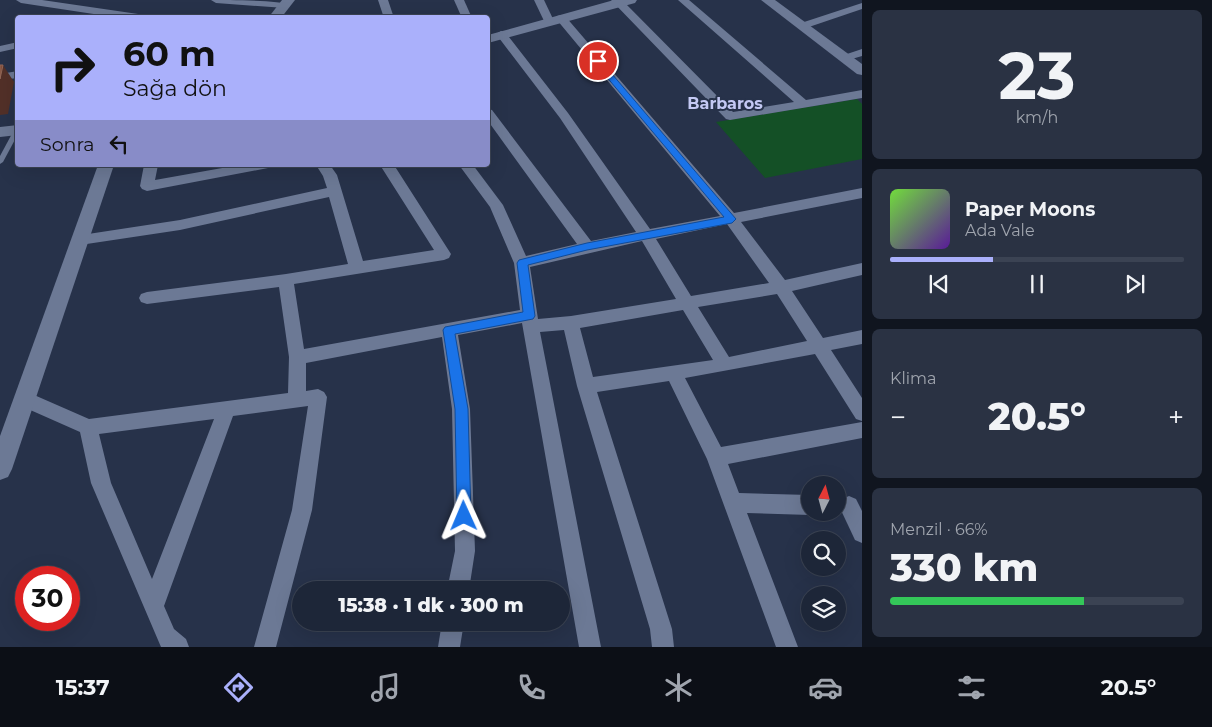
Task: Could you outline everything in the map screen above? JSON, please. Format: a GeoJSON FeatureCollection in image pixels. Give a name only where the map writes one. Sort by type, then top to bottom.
{"type":"FeatureCollection","features":[{"type":"Feature","properties":{"kind":"main road"},"geometry":{"type":"LineString","coordinates":[[494,37],[621,1]]}},
{"type":"Feature","properties":{"kind":"street"},"geometry":{"type":"LineString","coordinates":[[21,0],[124,15]]}},
{"type":"Feature","properties":{"kind":"street"},"geometry":{"type":"LineString","coordinates":[[216,0],[287,2]]}},
{"type":"Feature","properties":{"kind":"street"},"geometry":{"type":"LineString","coordinates":[[383,0],[388,15]]}},
{"type":"Feature","properties":{"kind":"street"},"geometry":{"type":"LineString","coordinates":[[459,0],[466,15]]}},
{"type":"Feature","properties":{"kind":"street"},"geometry":{"type":"LineString","coordinates":[[539,0],[732,219],[781,287],[862,413]]}},
{"type":"Feature","properties":{"kind":"street"},"geometry":{"type":"LineString","coordinates":[[683,0],[804,104]]}},
{"type":"Feature","properties":{"kind":"street"},"geometry":{"type":"LineString","coordinates":[[767,0],[862,71]]}},
{"type":"Feature","properties":{"kind":"street"},"geometry":{"type":"LineString","coordinates":[[621,1],[730,116],[862,94]]}},
{"type":"Feature","properties":{"kind":"street"},"geometry":{"type":"LineString","coordinates":[[276,15],[287,2]]}},
{"type":"Feature","properties":{"kind":"street"},"geometry":{"type":"LineString","coordinates":[[802,26],[862,6]]}},
{"type":"Feature","properties":{"kind":"street"},"geometry":{"type":"LineString","coordinates":[[494,37],[564,116],[646,237],[725,365]]}},
{"type":"Feature","properties":{"kind":"street"},"geometry":{"type":"LineString","coordinates":[[0,49],[15,46]]}},
{"type":"Feature","properties":{"kind":"street"},"geometry":{"type":"LineString","coordinates":[[845,58],[862,52]]}},
{"type":"Feature","properties":{"kind":"street"},"geometry":{"type":"LineString","coordinates":[[0,77],[15,74]]}},
{"type":"Feature","properties":{"kind":"street"},"geometry":{"type":"LineString","coordinates":[[490,116],[587,247]]}},
{"type":"Feature","properties":{"kind":"street"},"geometry":{"type":"LineString","coordinates":[[0,469],[105,167]]}},
{"type":"Feature","properties":{"kind":"street"},"geometry":{"type":"LineString","coordinates":[[151,167],[147,186],[252,167]]}},
{"type":"Feature","properties":{"kind":"street"},"geometry":{"type":"LineString","coordinates":[[324,167],[330,175],[357,268]]}},
{"type":"Feature","properties":{"kind":"street"},"geometry":{"type":"LineString","coordinates":[[147,298],[286,280],[444,254],[388,167]]}},
{"type":"Feature","properties":{"kind":"street"},"geometry":{"type":"LineString","coordinates":[[468,167],[496,204],[522,263],[590,647]]}},
{"type":"Feature","properties":{"kind":"street"},"geometry":{"type":"LineString","coordinates":[[80,240],[180,225],[335,191]]}},
{"type":"Feature","properties":{"kind":"street"},"geometry":{"type":"LineString","coordinates":[[522,263],[587,247],[646,237],[862,193]]}},
{"type":"Feature","properties":{"kind":"street"},"geometry":{"type":"LineString","coordinates":[[296,357],[449,330],[531,321],[572,323],[781,287],[862,269]]}},
{"type":"Feature","properties":{"kind":"street"},"geometry":{"type":"LineString","coordinates":[[286,280],[296,357],[297,400]]}},
{"type":"Feature","properties":{"kind":"street"},"geometry":{"type":"LineString","coordinates":[[572,323],[586,386],[661,629],[663,647]]}},
{"type":"Feature","properties":{"kind":"street"},"geometry":{"type":"LineString","coordinates":[[449,330],[462,409],[465,551],[460,581]]}},
{"type":"Feature","properties":{"kind":"street"},"geometry":{"type":"LineString","coordinates":[[586,386],[725,365],[862,337]]}},
{"type":"Feature","properties":{"kind":"street"},"geometry":{"type":"LineString","coordinates":[[674,374],[716,457],[787,647]]}},
{"type":"Feature","properties":{"kind":"street"},"geometry":{"type":"LineString","coordinates":[[25,399],[88,427],[318,397],[302,510],[265,647]]}},
{"type":"Feature","properties":{"kind":"street"},"geometry":{"type":"LineString","coordinates":[[152,606],[227,409]]}},
{"type":"Feature","properties":{"kind":"street"},"geometry":{"type":"LineString","coordinates":[[88,427],[101,483],[166,637],[178,647]]}},
{"type":"Feature","properties":{"kind":"street"},"geometry":{"type":"LineString","coordinates":[[716,457],[862,430]]}},
{"type":"Feature","properties":{"kind":"street"},"geometry":{"type":"LineString","coordinates":[[734,503],[801,505]]}},
{"type":"Feature","properties":{"kind":"street"},"geometry":{"type":"LineString","coordinates":[[849,506],[862,533]]}},
{"type":"Feature","properties":{"kind":"street"},"geometry":{"type":"LineString","coordinates":[[449,647],[452,631]]}},
{"type":"Feature","properties":{"kind":"lane"},"geometry":{"type":"LineString","coordinates":[[0,162],[11,131]]}},
{"type":"Feature","properties":{"kind":"green space"},"geometry":{"type":"Polygon","coordinates":[[[857,99],[862,104],[862,159],[765,178],[716,122],[857,99]]]}},
{"type":"Feature","properties":{"kind":"building"},"geometry":{"type":"Polygon","coordinates":[[[0,65],[3,65],[0,79],[0,65]]]}},
{"type":"Feature","properties":{"kind":"district","name":"Barbaros"},"geometry":{"type":"Point","coordinates":[725,103]}},
{"type":"Feature","properties":{"kind":"route"},"geometry":{"type":"LineString","coordinates":[[464,516],[462,409],[449,330],[529,316],[522,263],[587,247],[732,219],[598,61]]}}]}
